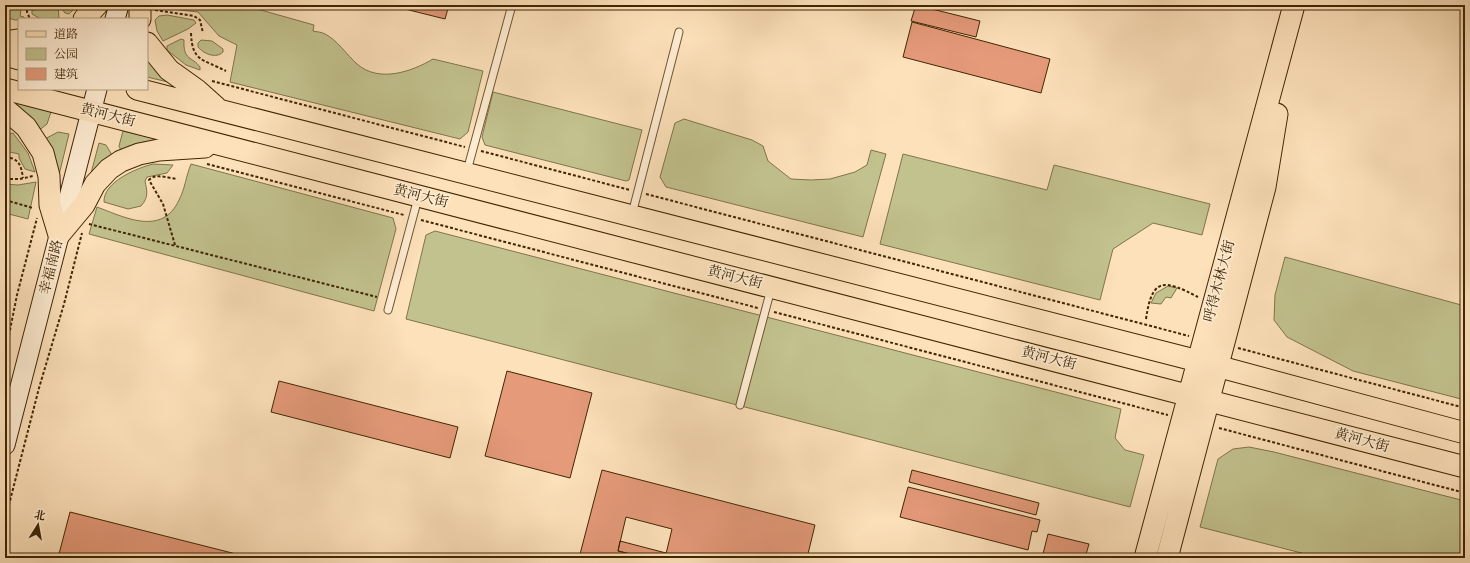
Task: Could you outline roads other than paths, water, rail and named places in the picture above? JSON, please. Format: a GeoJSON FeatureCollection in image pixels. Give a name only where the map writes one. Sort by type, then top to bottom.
{"type":"FeatureCollection","features":[{"type":"Feature","properties":{"kind":"main road"},"geometry":{"type":"LineString","coordinates":[[85,18],[97,5]]}},
{"type":"Feature","properties":{"kind":"main road"},"geometry":{"type":"LineString","coordinates":[[115,18],[119,5]]}},
{"type":"Feature","properties":{"kind":"main road","name":"呼得木林大街"},"geometry":{"type":"LineString","coordinates":[[1146,558],[1203,340],[1294,5]]}},
{"type":"Feature","properties":{"kind":"main road","name":"呼得木林大街"},"geometry":{"type":"LineString","coordinates":[[1167,558],[1210,400],[1217,367],[1265,187],[1274,126],[1307,5]]}},
{"type":"Feature","properties":{"kind":"main road"},"geometry":{"type":"LineString","coordinates":[[5,42],[18,40]]}},
{"type":"Feature","properties":{"kind":"main road"},"geometry":{"type":"LineString","coordinates":[[148,44],[169,70],[197,90],[220,110]]}},
{"type":"Feature","properties":{"kind":"main road"},"geometry":{"type":"LineString","coordinates":[[5,55],[18,59]]}},
{"type":"Feature","properties":{"kind":"main road","name":"黄河大街"},"geometry":{"type":"LineString","coordinates":[[5,89],[47,94],[91,111],[1189,394],[1465,467]]}},
{"type":"Feature","properties":{"kind":"main road","name":"幸福南路"},"geometry":{"type":"LineString","coordinates":[[5,445],[97,90]]}},
{"type":"Feature","properties":{"kind":"main road"},"geometry":{"type":"LineString","coordinates":[[141,90],[1198,361],[1465,433]]}},
{"type":"Feature","properties":{"kind":"main road"},"geometry":{"type":"LineString","coordinates":[[5,109],[26,127],[43,153],[49,176],[50,205],[59,235]]}},
{"type":"Feature","properties":{"kind":"main road"},"geometry":{"type":"LineString","coordinates":[[59,235],[84,205],[95,184],[109,170],[124,159],[139,154],[168,148],[197,148],[223,145]]}},
{"type":"Feature","properties":{"kind":"lane"},"geometry":{"type":"LineString","coordinates":[[466,174],[512,5]]}},
{"type":"Feature","properties":{"kind":"lane"},"geometry":{"type":"LineString","coordinates":[[632,216],[679,32]]}},
{"type":"Feature","properties":{"kind":"lane"},"geometry":{"type":"LineString","coordinates":[[388,310],[419,196]]}},
{"type":"Feature","properties":{"kind":"lane"},"geometry":{"type":"LineString","coordinates":[[740,405],[772,286]]}}]}
